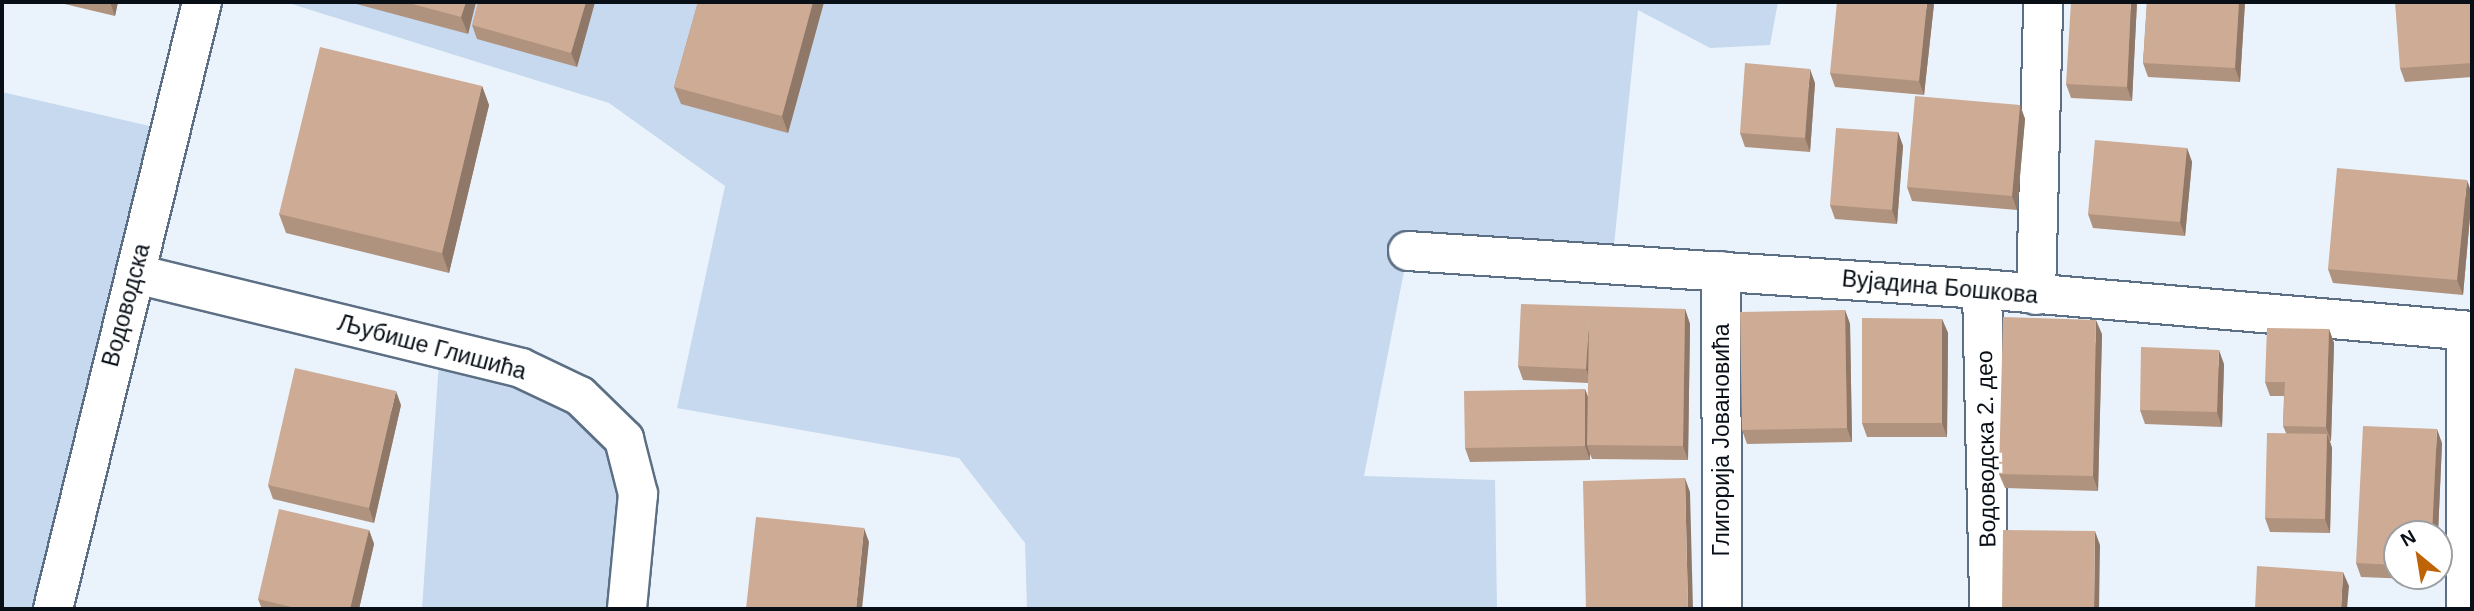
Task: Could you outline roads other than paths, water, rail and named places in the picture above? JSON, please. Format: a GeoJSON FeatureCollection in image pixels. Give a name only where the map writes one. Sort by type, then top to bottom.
{"type":"FeatureCollection","features":[{"type":"Feature","properties":{"kind":"street","name":"Водоводска"},"geometry":{"type":"LineString","coordinates":[[52,609],[202,2]]}},
{"type":"Feature","properties":{"kind":"street"},"geometry":{"type":"LineString","coordinates":[[2036,295],[2043,2]]}},
{"type":"Feature","properties":{"kind":"street","name":"Вујадина Бошкова"},"geometry":{"type":"LineString","coordinates":[[1408,251],[1982,289],[2469,331]]}},
{"type":"Feature","properties":{"kind":"street","name":"Глигорија Јовановића"},"geometry":{"type":"LineString","coordinates":[[1721,271],[1722,609]]}},
{"type":"Feature","properties":{"kind":"street","name":"Љубише Глишића"},"geometry":{"type":"LineString","coordinates":[[136,274],[521,368],[580,396],[624,439],[638,494],[627,609]]}},
{"type":"Feature","properties":{"kind":"street","name":"Водоводска 2. део"},"geometry":{"type":"LineString","coordinates":[[1982,289],[1989,609]]}},
{"type":"Feature","properties":{"kind":"street"},"geometry":{"type":"LineString","coordinates":[[2466,609],[2469,331]]}}]}
